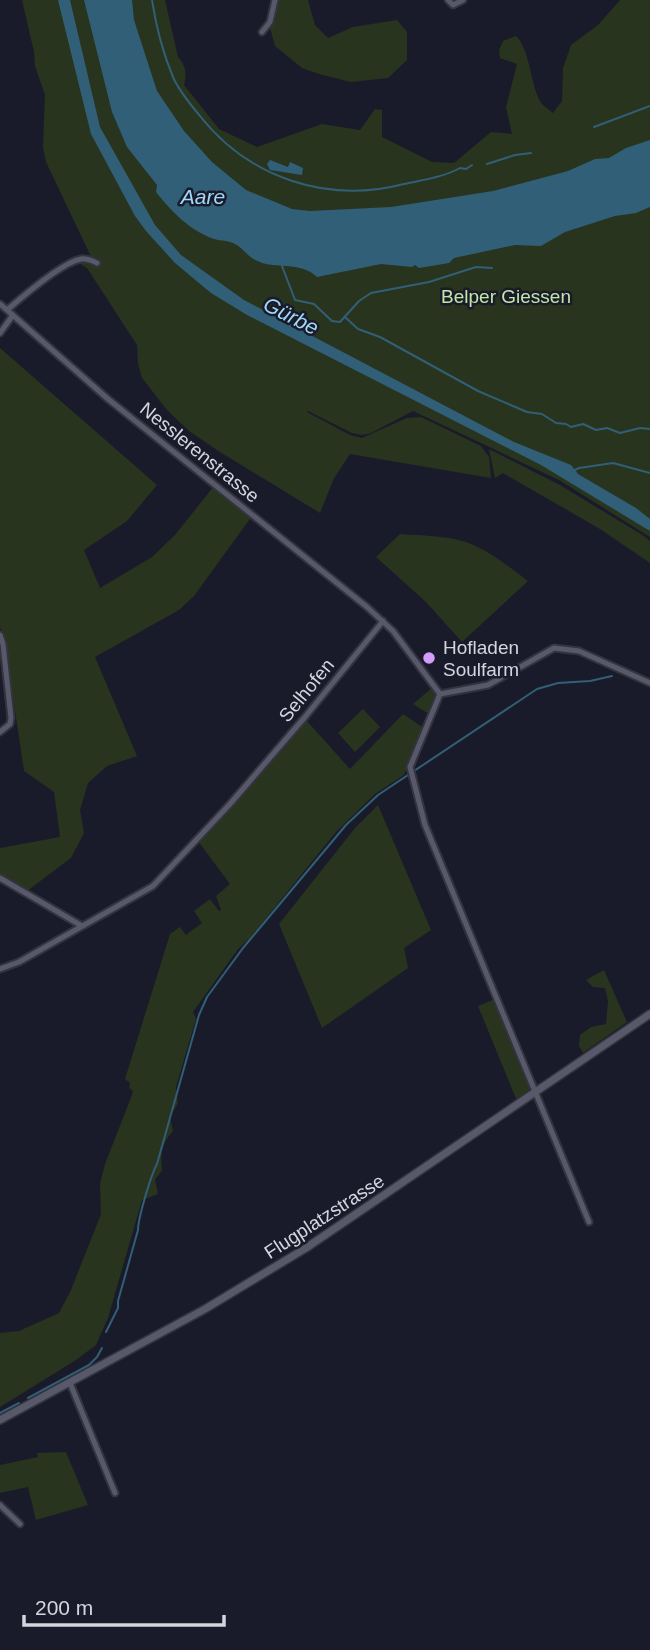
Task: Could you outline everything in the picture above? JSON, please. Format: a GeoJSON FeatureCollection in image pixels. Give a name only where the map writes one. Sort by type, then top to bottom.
{"type":"FeatureCollection","features":[{"type":"Feature","properties":{"kind":"street"},"geometry":{"type":"LineString","coordinates":[[262,32],[270,22],[275,0]]}},
{"type":"Feature","properties":{"kind":"street"},"geometry":{"type":"LineString","coordinates":[[448,0],[452,5],[463,0]]}},
{"type":"Feature","properties":{"kind":"street"},"geometry":{"type":"LineString","coordinates":[[7,310],[48,278],[76,261],[84,259],[97,263]]}},
{"type":"Feature","properties":{"kind":"street","name":"Nesslerenstrasse"},"geometry":{"type":"LineString","coordinates":[[0,304],[108,399],[383,621]]}},
{"type":"Feature","properties":{"kind":"street"},"geometry":{"type":"LineString","coordinates":[[0,333],[13,316]]}},
{"type":"Feature","properties":{"kind":"street"},"geometry":{"type":"LineString","coordinates":[[383,621],[440,694]]}},
{"type":"Feature","properties":{"kind":"street","name":"Selhofen"},"geometry":{"type":"LineString","coordinates":[[0,969],[19,962],[157,882],[230,804],[383,621]]}},
{"type":"Feature","properties":{"kind":"street"},"geometry":{"type":"LineString","coordinates":[[0,635],[11,718],[10,724],[0,732]]}},
{"type":"Feature","properties":{"kind":"street"},"geometry":{"type":"LineString","coordinates":[[440,694],[488,685],[554,649],[579,650],[650,682]]}},
{"type":"Feature","properties":{"kind":"street"},"geometry":{"type":"LineString","coordinates":[[440,694],[411,773],[425,825],[589,1222]]}},
{"type":"Feature","properties":{"kind":"street"},"geometry":{"type":"LineString","coordinates":[[0,878],[82,926]]}},
{"type":"Feature","properties":{"kind":"street","name":"Flugplatzstrasse"},"geometry":{"type":"LineString","coordinates":[[0,1420],[205,1309],[306,1248],[650,1014]]}},
{"type":"Feature","properties":{"kind":"street"},"geometry":{"type":"LineString","coordinates":[[70,1383],[115,1493]]}},
{"type":"Feature","properties":{"kind":"street"},"geometry":{"type":"LineString","coordinates":[[0,1505],[20,1524]]}},
{"type":"Feature","properties":{"kind":"green space","name":"Belper Giessen"},"geometry":{"type":"Polygon","coordinates":[[[22,0],[165,0],[178,57],[185,70],[184,85],[219,129],[257,147],[322,124],[360,130],[375,109],[382,110],[382,137],[432,162],[454,163],[491,132],[512,134],[506,107],[517,64],[500,58],[499,50],[503,41],[516,36],[521,42],[540,101],[553,113],[562,101],[563,68],[571,45],[598,25],[620,0],[650,0],[650,527],[647,529],[650,531],[650,537],[559,480],[413,411],[362,435],[307,412],[350,435],[362,438],[407,418],[421,417],[481,446],[489,457],[491,478],[350,454],[334,478],[320,513],[189,431],[167,410],[142,378],[137,345],[87,268],[77,262],[94,263],[46,162],[43,147],[45,95],[35,66],[22,0]]]}},
{"type":"Feature","properties":{"kind":"green space"},"geometry":{"type":"Polygon","coordinates":[[[274,0],[308,0],[315,25],[328,38],[353,27],[397,20],[407,32],[407,60],[388,78],[351,82],[302,68],[275,46],[269,24],[274,0]]]}},
{"type":"Feature","properties":{"kind":"green space"},"geometry":{"type":"Polygon","coordinates":[[[0,348],[157,485],[127,521],[84,550],[100,588],[152,557],[175,535],[214,486],[252,516],[194,596],[179,610],[95,657],[137,756],[107,766],[88,783],[80,810],[84,833],[71,858],[27,891],[0,874],[0,848],[60,837],[54,792],[24,771],[5,643],[0,627],[0,348]]]}},
{"type":"Feature","properties":{"kind":"green space"},"geometry":{"type":"Polygon","coordinates":[[[489,449],[560,485],[644,536],[650,541],[650,563],[600,529],[503,473],[495,478],[489,449]]]}},
{"type":"Feature","properties":{"kind":"green space"},"geometry":{"type":"Polygon","coordinates":[[[400,534],[466,542],[491,554],[528,581],[462,642],[426,602],[376,557],[400,534]]]}},
{"type":"Feature","properties":{"kind":"green space"},"geometry":{"type":"Polygon","coordinates":[[[432,688],[437,696],[429,714],[413,704],[432,688]]]}},
{"type":"Feature","properties":{"kind":"green space"},"geometry":{"type":"Polygon","coordinates":[[[363,709],[380,727],[355,752],[338,733],[363,709]]]}},
{"type":"Feature","properties":{"kind":"green space"},"geometry":{"type":"Polygon","coordinates":[[[403,714],[424,728],[404,775],[375,794],[336,832],[250,938],[238,949],[193,1012],[196,1019],[176,1087],[178,1103],[170,1117],[173,1131],[164,1144],[162,1170],[155,1180],[158,1194],[142,1200],[108,1318],[96,1345],[0,1407],[0,1333],[19,1331],[59,1313],[101,1214],[100,1184],[105,1164],[133,1091],[125,1079],[170,934],[180,927],[186,935],[202,923],[194,911],[210,899],[219,911],[221,910],[216,896],[230,884],[198,841],[306,720],[350,769],[403,714]]]}},
{"type":"Feature","properties":{"kind":"green space"},"geometry":{"type":"Polygon","coordinates":[[[378,805],[431,930],[404,948],[408,968],[322,1028],[279,924],[355,828],[378,805]]]}},
{"type":"Feature","properties":{"kind":"green space"},"geometry":{"type":"Polygon","coordinates":[[[604,970],[627,1022],[583,1053],[579,1046],[580,1035],[591,1027],[606,1024],[608,1001],[605,988],[593,987],[586,980],[604,970]]]}},
{"type":"Feature","properties":{"kind":"green space"},"geometry":{"type":"Polygon","coordinates":[[[495,999],[530,1085],[529,1093],[517,1101],[478,1006],[495,999]]]}},
{"type":"Feature","properties":{"kind":"green space"},"geometry":{"type":"Polygon","coordinates":[[[66,1452],[88,1505],[36,1520],[28,1487],[0,1493],[0,1465],[38,1457],[37,1453],[66,1452]]]}},
{"type":"Feature","properties":{"kind":"water"},"geometry":{"type":"Polygon","coordinates":[[[58,0],[70,0],[100,127],[155,225],[181,255],[244,300],[514,442],[571,465],[578,474],[650,519],[650,531],[541,465],[247,315],[211,293],[175,263],[135,216],[91,134],[58,0]]]}},
{"type":"Feature","properties":{"kind":"water","name":"Aare"},"geometry":{"type":"Polygon","coordinates":[[[84,0],[132,0],[134,20],[157,91],[184,131],[212,162],[246,190],[292,209],[310,211],[391,207],[493,191],[568,171],[595,159],[609,158],[626,148],[650,140],[650,207],[565,232],[541,246],[515,245],[454,258],[449,263],[419,268],[415,265],[381,264],[317,277],[300,268],[259,262],[235,244],[214,239],[189,225],[156,192],[157,185],[127,147],[112,112],[84,0]]]}},
{"type":"Feature","properties":{"kind":"water"},"geometry":{"type":"Polygon","coordinates":[[[270,160],[288,167],[290,162],[303,168],[302,175],[270,170],[267,164],[270,160]]]}},
{"type":"Feature","properties":{"kind":"waterway"},"geometry":{"type":"LineString","coordinates":[[152,0],[166,58],[182,92],[220,138],[242,156],[266,170],[292,181],[347,191],[404,184],[440,176],[460,168],[466,169],[472,165]]}},
{"type":"Feature","properties":{"kind":"waterway"},"geometry":{"type":"LineString","coordinates":[[594,127],[650,106]]}},
{"type":"Feature","properties":{"kind":"waterway"},"geometry":{"type":"LineString","coordinates":[[487,164],[531,153]]}},
{"type":"Feature","properties":{"kind":"waterway","name":"Gürbe"},"geometry":{"type":"LineString","coordinates":[[282,266],[295,300],[314,304],[332,321],[340,322],[359,301],[371,293],[429,282],[476,267],[492,268]]}},
{"type":"Feature","properties":{"kind":"waterway"},"geometry":{"type":"LineString","coordinates":[[346,318],[358,329],[380,337],[478,391],[527,412],[542,414],[556,423],[571,427],[583,424],[596,430],[607,428],[620,433],[640,428],[650,429]]}},
{"type":"Feature","properties":{"kind":"waterway"},"geometry":{"type":"LineString","coordinates":[[573,471],[613,463],[650,473]]}},
{"type":"Feature","properties":{"kind":"waterway"},"geometry":{"type":"LineString","coordinates":[[106,1332],[118,1308],[142,1207],[157,1164],[199,1015],[207,997],[243,948],[346,825],[378,795],[537,689],[558,683],[590,681],[612,676]]}},
{"type":"Feature","properties":{"kind":"waterway"},"geometry":{"type":"LineString","coordinates":[[28,1398],[89,1365],[102,1348]]}},
{"type":"Feature","properties":{"kind":"waterway"},"geometry":{"type":"LineString","coordinates":[[0,1413],[19,1403]]}},
{"type":"Feature","properties":{"kind":"place","name":"Hofladen Soulfarm"},"geometry":{"type":"Point","coordinates":[429,658]}}]}
